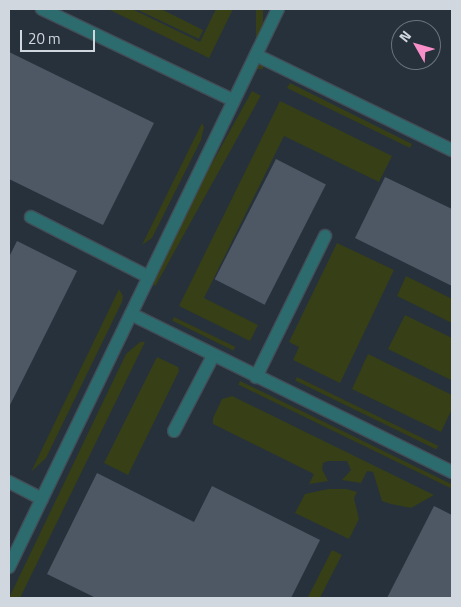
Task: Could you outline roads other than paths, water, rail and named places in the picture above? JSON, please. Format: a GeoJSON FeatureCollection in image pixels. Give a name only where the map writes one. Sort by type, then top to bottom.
{"type":"FeatureCollection","features":[{"type":"Feature","properties":{"kind":"street"},"geometry":{"type":"LineString","coordinates":[[42,9],[233,100]]}},
{"type":"Feature","properties":{"kind":"street"},"geometry":{"type":"LineString","coordinates":[[9,566],[278,9]]}},
{"type":"Feature","properties":{"kind":"street"},"geometry":{"type":"LineString","coordinates":[[256,55],[452,150]]}},
{"type":"Feature","properties":{"kind":"street"},"geometry":{"type":"LineString","coordinates":[[31,218],[149,277]]}},
{"type":"Feature","properties":{"kind":"street"},"geometry":{"type":"LineString","coordinates":[[256,377],[325,236]]}},
{"type":"Feature","properties":{"kind":"street"},"geometry":{"type":"LineString","coordinates":[[131,314],[452,472]]}},
{"type":"Feature","properties":{"kind":"street"},"geometry":{"type":"LineString","coordinates":[[174,431],[213,356]]}},
{"type":"Feature","properties":{"kind":"street"},"geometry":{"type":"LineString","coordinates":[[9,482],[42,499]]}}]}
